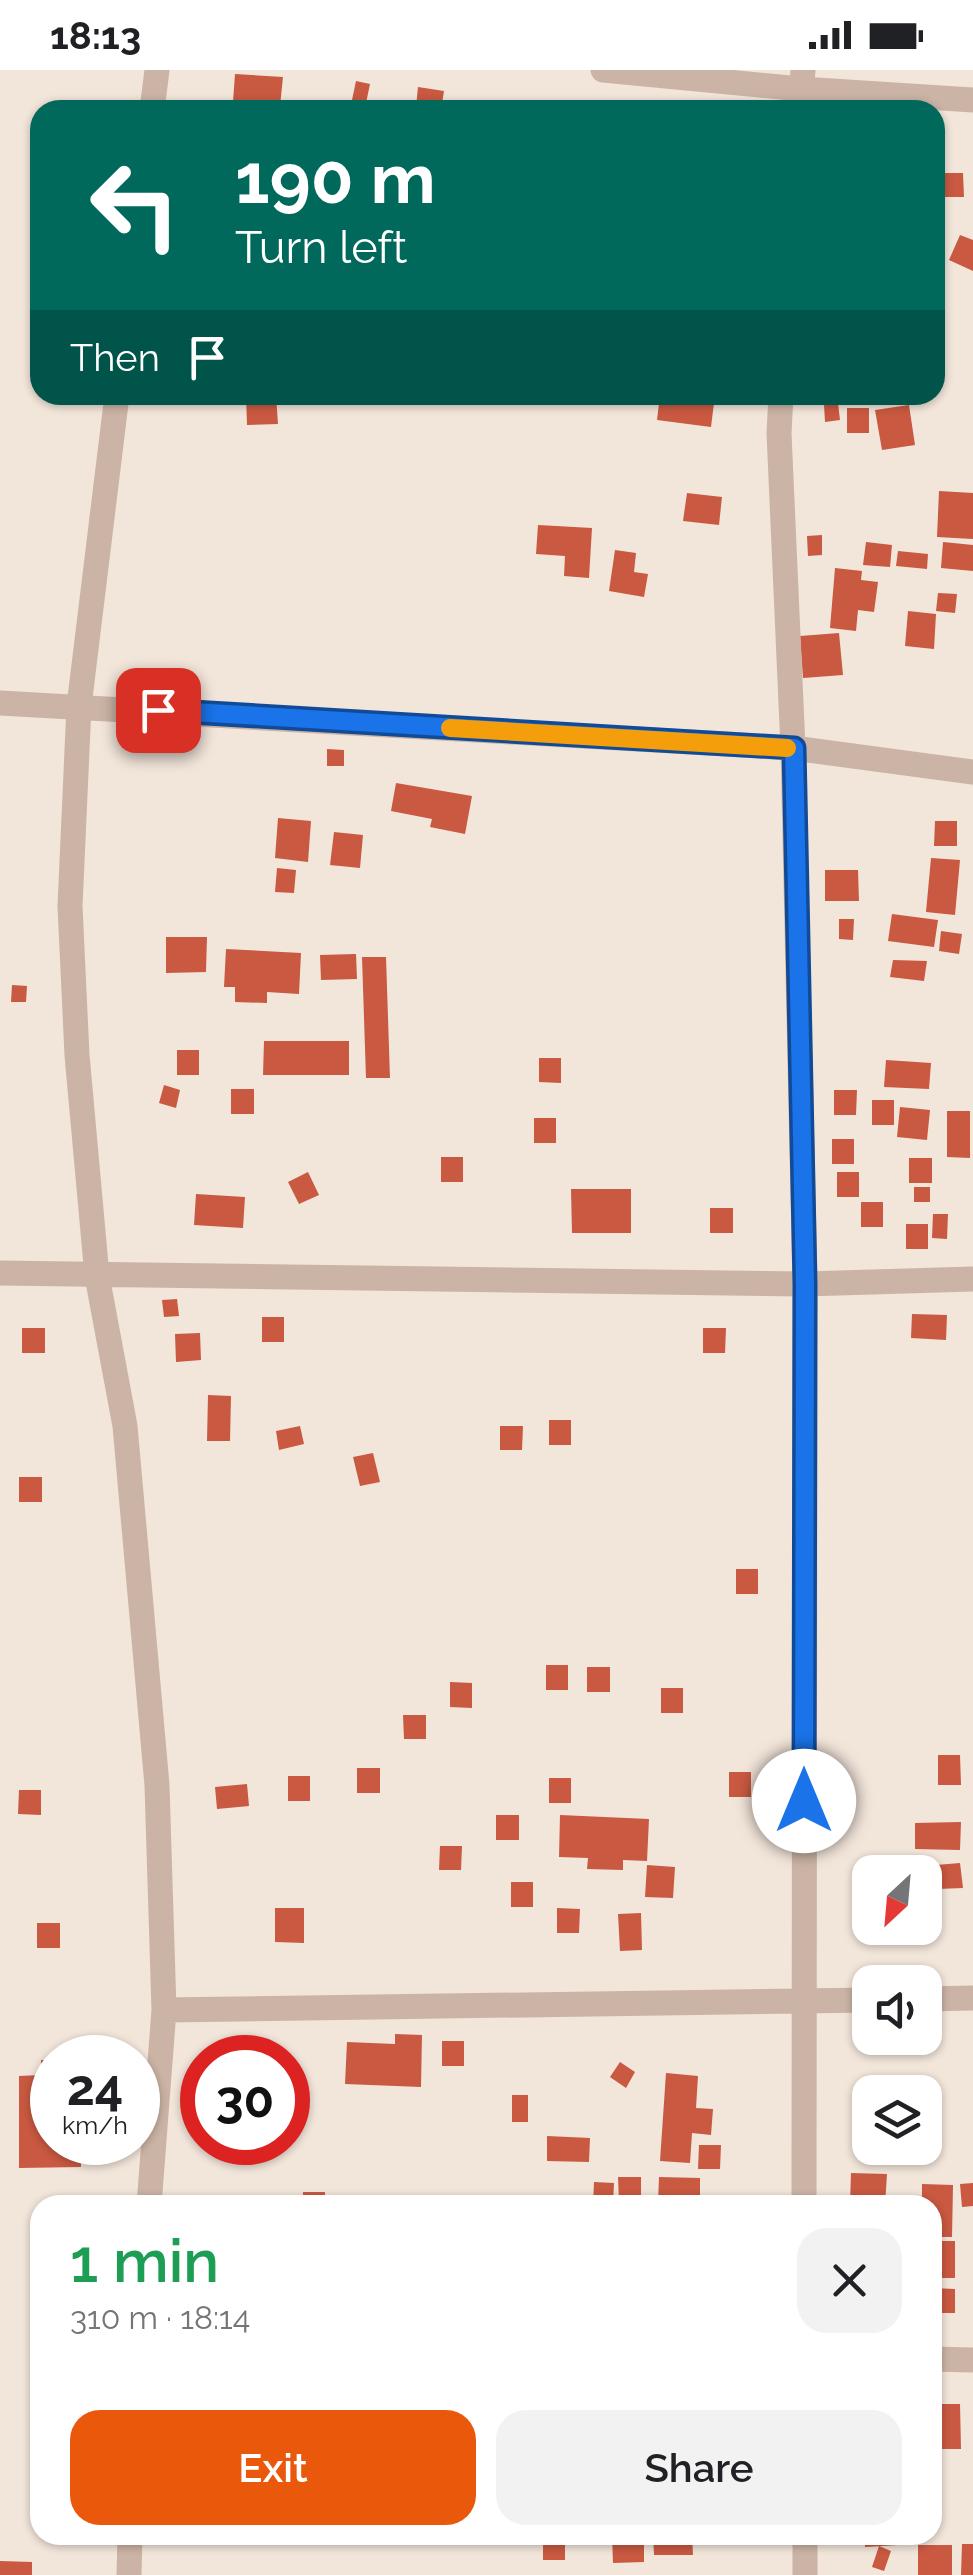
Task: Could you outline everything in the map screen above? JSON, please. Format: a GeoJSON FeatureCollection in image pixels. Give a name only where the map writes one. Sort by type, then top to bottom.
{"type":"FeatureCollection","features":[{"type":"Feature","properties":{"kind":"street"},"geometry":{"type":"LineString","coordinates":[[153,100],[157,70]]}},
{"type":"Feature","properties":{"kind":"street"},"geometry":{"type":"LineString","coordinates":[[603,70],[801,90],[973,100]]}},
{"type":"Feature","properties":{"kind":"street"},"geometry":{"type":"LineString","coordinates":[[116,405],[79,706],[70,906],[97,1276],[125,1426],[157,1785],[164,2010],[150,2195]]}},
{"type":"Feature","properties":{"kind":"street"},"geometry":{"type":"LineString","coordinates":[[780,405],[794,748],[805,1284],[804,2195]]}},
{"type":"Feature","properties":{"kind":"street"},"geometry":{"type":"LineString","coordinates":[[0,703],[794,748],[973,772]]}},
{"type":"Feature","properties":{"kind":"street"},"geometry":{"type":"LineString","coordinates":[[0,1272],[805,1284],[973,1279]]}},
{"type":"Feature","properties":{"kind":"street"},"geometry":{"type":"LineString","coordinates":[[942,1999],[973,1998]]}},
{"type":"Feature","properties":{"kind":"street"},"geometry":{"type":"LineString","coordinates":[[164,2010],[852,2000]]}},
{"type":"Feature","properties":{"kind":"street"},"geometry":{"type":"LineString","coordinates":[[942,2358],[973,2360]]}},
{"type":"Feature","properties":{"kind":"street"},"geometry":{"type":"LineString","coordinates":[[129,2575],[130,2545]]}},
{"type":"Feature","properties":{"kind":"street"},"geometry":{"type":"LineString","coordinates":[[805,2545],[805,2575]]}},
{"type":"Feature","properties":{"kind":"building"},"geometry":{"type":"Polygon","coordinates":[[[235,74],[283,77],[281,100],[233,100],[235,74]]]}},
{"type":"Feature","properties":{"kind":"building"},"geometry":{"type":"Polygon","coordinates":[[[356,81],[370,84],[367,100],[352,100],[356,81]]]}},
{"type":"Feature","properties":{"kind":"building"},"geometry":{"type":"Polygon","coordinates":[[[418,87],[444,91],[443,100],[417,100],[418,87]]]}},
{"type":"Feature","properties":{"kind":"building"},"geometry":{"type":"Polygon","coordinates":[[[945,173],[963,173],[964,197],[945,197],[945,173]]]}},
{"type":"Feature","properties":{"kind":"building"},"geometry":{"type":"Polygon","coordinates":[[[960,235],[973,240],[973,271],[949,260],[960,235]]]}},
{"type":"Feature","properties":{"kind":"building"},"geometry":{"type":"Polygon","coordinates":[[[246,405],[277,405],[278,424],[247,425],[246,405]]]}},
{"type":"Feature","properties":{"kind":"building"},"geometry":{"type":"Polygon","coordinates":[[[659,405],[714,405],[711,427],[657,420],[659,405]]]}},
{"type":"Feature","properties":{"kind":"building"},"geometry":{"type":"Polygon","coordinates":[[[824,405],[838,405],[840,420],[825,422],[824,405]]]}},
{"type":"Feature","properties":{"kind":"building"},"geometry":{"type":"Polygon","coordinates":[[[909,405],[915,445],[882,450],[875,410],[909,405]]]}},
{"type":"Feature","properties":{"kind":"building"},"geometry":{"type":"Polygon","coordinates":[[[847,408],[869,408],[869,433],[847,433],[847,408]]]}},
{"type":"Feature","properties":{"kind":"building"},"geometry":{"type":"Polygon","coordinates":[[[939,491],[973,493],[973,539],[937,537],[939,491]]]}},
{"type":"Feature","properties":{"kind":"building"},"geometry":{"type":"Polygon","coordinates":[[[687,493],[722,497],[719,525],[683,521],[687,493]]]}},
{"type":"Feature","properties":{"kind":"building"},"geometry":{"type":"Polygon","coordinates":[[[538,525],[592,528],[589,578],[564,576],[565,556],[536,554],[538,525]]]}},
{"type":"Feature","properties":{"kind":"building"},"geometry":{"type":"Polygon","coordinates":[[[822,535],[822,555],[808,556],[807,536],[822,535]]]}},
{"type":"Feature","properties":{"kind":"building"},"geometry":{"type":"Polygon","coordinates":[[[866,542],[892,545],[890,567],[863,565],[866,542]]]}},
{"type":"Feature","properties":{"kind":"building"},"geometry":{"type":"Polygon","coordinates":[[[943,542],[973,545],[973,571],[941,568],[943,542]]]}},
{"type":"Feature","properties":{"kind":"building"},"geometry":{"type":"Polygon","coordinates":[[[615,550],[636,553],[634,572],[648,574],[644,597],[609,591],[615,550]]]}},
{"type":"Feature","properties":{"kind":"building"},"geometry":{"type":"Polygon","coordinates":[[[898,551],[928,554],[927,569],[896,566],[898,551]]]}},
{"type":"Feature","properties":{"kind":"building"},"geometry":{"type":"Polygon","coordinates":[[[835,568],[862,571],[861,580],[878,582],[874,612],[858,610],[856,631],[830,628],[835,568]]]}},
{"type":"Feature","properties":{"kind":"building"},"geometry":{"type":"Polygon","coordinates":[[[938,593],[957,594],[955,613],[936,611],[938,593]]]}},
{"type":"Feature","properties":{"kind":"building"},"geometry":{"type":"Polygon","coordinates":[[[908,611],[936,614],[934,649],[905,646],[908,611]]]}},
{"type":"Feature","properties":{"kind":"building"},"geometry":{"type":"Polygon","coordinates":[[[839,633],[843,675],[803,678],[800,636],[839,633]]]}},
{"type":"Feature","properties":{"kind":"building"},"geometry":{"type":"Polygon","coordinates":[[[327,749],[344,750],[344,766],[327,766],[327,749]]]}},
{"type":"Feature","properties":{"kind":"building"},"geometry":{"type":"Polygon","coordinates":[[[396,783],[472,796],[465,834],[430,827],[432,819],[391,811],[396,783]]]}},
{"type":"Feature","properties":{"kind":"building"},"geometry":{"type":"Polygon","coordinates":[[[278,818],[311,821],[308,862],[275,858],[278,818]]]}},
{"type":"Feature","properties":{"kind":"building"},"geometry":{"type":"Polygon","coordinates":[[[935,821],[957,821],[957,846],[934,846],[935,821]]]}},
{"type":"Feature","properties":{"kind":"building"},"geometry":{"type":"Polygon","coordinates":[[[334,832],[363,835],[360,868],[330,865],[334,832]]]}},
{"type":"Feature","properties":{"kind":"building"},"geometry":{"type":"Polygon","coordinates":[[[931,858],[960,860],[955,915],[926,912],[931,858]]]}},
{"type":"Feature","properties":{"kind":"building"},"geometry":{"type":"Polygon","coordinates":[[[277,868],[296,870],[294,893],[275,892],[277,868]]]}},
{"type":"Feature","properties":{"kind":"building"},"geometry":{"type":"Polygon","coordinates":[[[825,870],[858,870],[859,901],[825,901],[825,870]]]}},
{"type":"Feature","properties":{"kind":"building"},"geometry":{"type":"Polygon","coordinates":[[[892,914],[938,920],[934,947],[888,941],[892,914]]]}},
{"type":"Feature","properties":{"kind":"building"},"geometry":{"type":"Polygon","coordinates":[[[839,919],[854,919],[853,940],[839,939],[839,919]]]}},
{"type":"Feature","properties":{"kind":"building"},"geometry":{"type":"Polygon","coordinates":[[[941,931],[962,934],[959,954],[939,951],[941,931]]]}},
{"type":"Feature","properties":{"kind":"building"},"geometry":{"type":"Polygon","coordinates":[[[166,937],[207,937],[206,972],[166,973],[166,937]]]}},
{"type":"Feature","properties":{"kind":"building"},"geometry":{"type":"Polygon","coordinates":[[[226,949],[301,953],[299,994],[267,992],[267,1003],[235,1002],[235,987],[224,987],[226,949]]]}},
{"type":"Feature","properties":{"kind":"building"},"geometry":{"type":"Polygon","coordinates":[[[356,954],[357,979],[321,980],[320,955],[356,954]]]}},
{"type":"Feature","properties":{"kind":"building"},"geometry":{"type":"Polygon","coordinates":[[[362,957],[386,957],[390,1078],[366,1078],[362,957]]]}},
{"type":"Feature","properties":{"kind":"building"},"geometry":{"type":"Polygon","coordinates":[[[893,960],[927,961],[924,981],[890,977],[893,960]]]}},
{"type":"Feature","properties":{"kind":"building"},"geometry":{"type":"Polygon","coordinates":[[[12,985],[27,986],[26,1002],[11,1002],[12,985]]]}},
{"type":"Feature","properties":{"kind":"building"},"geometry":{"type":"Polygon","coordinates":[[[264,1041],[349,1041],[349,1075],[263,1075],[264,1041]]]}},
{"type":"Feature","properties":{"kind":"building"},"geometry":{"type":"Polygon","coordinates":[[[177,1050],[199,1050],[199,1075],[177,1075],[177,1050]]]}},
{"type":"Feature","properties":{"kind":"building"},"geometry":{"type":"Polygon","coordinates":[[[539,1058],[561,1058],[561,1083],[539,1082],[539,1058]]]}},
{"type":"Feature","properties":{"kind":"building"},"geometry":{"type":"Polygon","coordinates":[[[886,1060],[931,1063],[929,1089],[884,1087],[886,1060]]]}},
{"type":"Feature","properties":{"kind":"building"},"geometry":{"type":"Polygon","coordinates":[[[164,1085],[180,1090],[176,1108],[159,1103],[164,1085]]]}},
{"type":"Feature","properties":{"kind":"building"},"geometry":{"type":"Polygon","coordinates":[[[231,1089],[254,1089],[254,1114],[231,1114],[231,1089]]]}},
{"type":"Feature","properties":{"kind":"building"},"geometry":{"type":"Polygon","coordinates":[[[834,1090],[857,1090],[856,1115],[834,1115],[834,1090]]]}},
{"type":"Feature","properties":{"kind":"building"},"geometry":{"type":"Polygon","coordinates":[[[872,1100],[894,1100],[894,1125],[872,1125],[872,1100]]]}},
{"type":"Feature","properties":{"kind":"building"},"geometry":{"type":"Polygon","coordinates":[[[900,1107],[930,1110],[927,1140],[897,1137],[900,1107]]]}},
{"type":"Feature","properties":{"kind":"building"},"geometry":{"type":"Polygon","coordinates":[[[947,1111],[970,1111],[970,1158],[947,1157],[947,1111]]]}},
{"type":"Feature","properties":{"kind":"building"},"geometry":{"type":"Polygon","coordinates":[[[534,1118],[556,1118],[556,1143],[534,1143],[534,1118]]]}},
{"type":"Feature","properties":{"kind":"building"},"geometry":{"type":"Polygon","coordinates":[[[832,1139],[854,1139],[854,1164],[832,1164],[832,1139]]]}},
{"type":"Feature","properties":{"kind":"building"},"geometry":{"type":"Polygon","coordinates":[[[441,1157],[463,1157],[463,1182],[441,1182],[441,1157]]]}},
{"type":"Feature","properties":{"kind":"building"},"geometry":{"type":"Polygon","coordinates":[[[909,1158],[932,1158],[932,1183],[909,1183],[909,1158]]]}},
{"type":"Feature","properties":{"kind":"building"},"geometry":{"type":"Polygon","coordinates":[[[308,1172],[319,1195],[299,1204],[288,1182],[308,1172]]]}},
{"type":"Feature","properties":{"kind":"building"},"geometry":{"type":"Polygon","coordinates":[[[837,1172],[859,1172],[859,1197],[837,1197],[837,1172]]]}},
{"type":"Feature","properties":{"kind":"building"},"geometry":{"type":"Polygon","coordinates":[[[914,1187],[930,1187],[930,1202],[914,1202],[914,1187]]]}},
{"type":"Feature","properties":{"kind":"building"},"geometry":{"type":"Polygon","coordinates":[[[571,1189],[631,1189],[631,1233],[572,1233],[571,1189]]]}},
{"type":"Feature","properties":{"kind":"building"},"geometry":{"type":"Polygon","coordinates":[[[196,1194],[245,1197],[243,1228],[194,1225],[196,1194]]]}},
{"type":"Feature","properties":{"kind":"building"},"geometry":{"type":"Polygon","coordinates":[[[861,1202],[883,1202],[883,1227],[861,1227],[861,1202]]]}},
{"type":"Feature","properties":{"kind":"building"},"geometry":{"type":"Polygon","coordinates":[[[710,1208],[733,1208],[733,1233],[710,1233],[710,1208]]]}},
{"type":"Feature","properties":{"kind":"building"},"geometry":{"type":"Polygon","coordinates":[[[933,1214],[948,1214],[947,1239],[932,1238],[933,1214]]]}},
{"type":"Feature","properties":{"kind":"building"},"geometry":{"type":"Polygon","coordinates":[[[906,1224],[928,1224],[928,1249],[906,1249],[906,1224]]]}},
{"type":"Feature","properties":{"kind":"building"},"geometry":{"type":"Polygon","coordinates":[[[177,1299],[179,1316],[164,1317],[162,1300],[177,1299]]]}},
{"type":"Feature","properties":{"kind":"building"},"geometry":{"type":"Polygon","coordinates":[[[912,1314],[947,1315],[946,1340],[911,1338],[912,1314]]]}},
{"type":"Feature","properties":{"kind":"building"},"geometry":{"type":"Polygon","coordinates":[[[262,1317],[284,1317],[284,1342],[262,1342],[262,1317]]]}},
{"type":"Feature","properties":{"kind":"building"},"geometry":{"type":"Polygon","coordinates":[[[22,1328],[45,1328],[45,1353],[22,1353],[22,1328]]]}},
{"type":"Feature","properties":{"kind":"building"},"geometry":{"type":"Polygon","coordinates":[[[703,1328],[726,1328],[725,1353],[703,1353],[703,1328]]]}},
{"type":"Feature","properties":{"kind":"building"},"geometry":{"type":"Polygon","coordinates":[[[200,1333],[201,1360],[176,1362],[175,1334],[200,1333]]]}},
{"type":"Feature","properties":{"kind":"building"},"geometry":{"type":"Polygon","coordinates":[[[208,1395],[231,1396],[230,1441],[207,1441],[208,1395]]]}},
{"type":"Feature","properties":{"kind":"building"},"geometry":{"type":"Polygon","coordinates":[[[549,1420],[571,1420],[571,1445],[549,1445],[549,1420]]]}},
{"type":"Feature","properties":{"kind":"building"},"geometry":{"type":"Polygon","coordinates":[[[300,1426],[304,1444],[279,1450],[276,1431],[300,1426]]]}},
{"type":"Feature","properties":{"kind":"building"},"geometry":{"type":"Polygon","coordinates":[[[500,1426],[523,1426],[522,1450],[500,1450],[500,1426]]]}},
{"type":"Feature","properties":{"kind":"building"},"geometry":{"type":"Polygon","coordinates":[[[373,1453],[380,1482],[360,1486],[353,1457],[373,1453]]]}},
{"type":"Feature","properties":{"kind":"building"},"geometry":{"type":"Polygon","coordinates":[[[19,1477],[42,1477],[42,1502],[19,1502],[19,1477]]]}},
{"type":"Feature","properties":{"kind":"building"},"geometry":{"type":"Polygon","coordinates":[[[736,1569],[758,1569],[758,1594],[736,1594],[736,1569]]]}},
{"type":"Feature","properties":{"kind":"building"},"geometry":{"type":"Polygon","coordinates":[[[546,1665],[568,1665],[568,1690],[546,1690],[546,1665]]]}},
{"type":"Feature","properties":{"kind":"building"},"geometry":{"type":"Polygon","coordinates":[[[587,1667],[610,1667],[610,1692],[587,1692],[587,1667]]]}},
{"type":"Feature","properties":{"kind":"building"},"geometry":{"type":"Polygon","coordinates":[[[450,1682],[472,1683],[472,1708],[450,1707],[450,1682]]]}},
{"type":"Feature","properties":{"kind":"building"},"geometry":{"type":"Polygon","coordinates":[[[661,1688],[683,1688],[683,1713],[661,1713],[661,1688]]]}},
{"type":"Feature","properties":{"kind":"building"},"geometry":{"type":"Polygon","coordinates":[[[403,1715],[426,1715],[426,1739],[404,1739],[403,1715]]]}},
{"type":"Feature","properties":{"kind":"building"},"geometry":{"type":"Polygon","coordinates":[[[938,1755],[960,1755],[961,1785],[938,1785],[938,1755]]]}},
{"type":"Feature","properties":{"kind":"building"},"geometry":{"type":"Polygon","coordinates":[[[357,1768],[380,1768],[380,1793],[357,1793],[357,1768]]]}},
{"type":"Feature","properties":{"kind":"building"},"geometry":{"type":"Polygon","coordinates":[[[729,1772],[751,1772],[751,1797],[729,1797],[729,1772]]]}},
{"type":"Feature","properties":{"kind":"building"},"geometry":{"type":"Polygon","coordinates":[[[288,1776],[310,1776],[310,1801],[288,1801],[288,1776]]]}},
{"type":"Feature","properties":{"kind":"building"},"geometry":{"type":"Polygon","coordinates":[[[549,1778],[571,1778],[571,1803],[549,1803],[549,1778]]]}},
{"type":"Feature","properties":{"kind":"building"},"geometry":{"type":"Polygon","coordinates":[[[247,1784],[249,1806],[217,1809],[215,1787],[247,1784]]]}},
{"type":"Feature","properties":{"kind":"building"},"geometry":{"type":"Polygon","coordinates":[[[19,1790],[41,1790],[41,1815],[18,1814],[19,1790]]]}},
{"type":"Feature","properties":{"kind":"building"},"geometry":{"type":"Polygon","coordinates":[[[496,1815],[519,1815],[519,1840],[496,1840],[496,1815]]]}},
{"type":"Feature","properties":{"kind":"building"},"geometry":{"type":"Polygon","coordinates":[[[560,1815],[649,1819],[647,1861],[623,1860],[623,1870],[587,1869],[588,1858],[559,1857],[560,1815]]]}},
{"type":"Feature","properties":{"kind":"building"},"geometry":{"type":"Polygon","coordinates":[[[961,1822],[960,1850],[915,1849],[915,1823],[961,1822]]]}},
{"type":"Feature","properties":{"kind":"building"},"geometry":{"type":"Polygon","coordinates":[[[440,1846],[462,1846],[461,1870],[439,1870],[440,1846]]]}},
{"type":"Feature","properties":{"kind":"building"},"geometry":{"type":"Polygon","coordinates":[[[960,1863],[963,1888],[942,1889],[942,1864],[960,1863]]]}},
{"type":"Feature","properties":{"kind":"building"},"geometry":{"type":"Polygon","coordinates":[[[647,1865],[675,1867],[673,1898],[645,1897],[647,1865]]]}},
{"type":"Feature","properties":{"kind":"building"},"geometry":{"type":"Polygon","coordinates":[[[511,1882],[533,1882],[533,1907],[511,1907],[511,1882]]]}},
{"type":"Feature","properties":{"kind":"building"},"geometry":{"type":"Polygon","coordinates":[[[275,1908],[304,1908],[304,1943],[275,1942],[275,1908]]]}},
{"type":"Feature","properties":{"kind":"building"},"geometry":{"type":"Polygon","coordinates":[[[557,1908],[580,1909],[579,1933],[557,1933],[557,1908]]]}},
{"type":"Feature","properties":{"kind":"building"},"geometry":{"type":"Polygon","coordinates":[[[641,1913],[642,1950],[620,1951],[618,1914],[641,1913]]]}},
{"type":"Feature","properties":{"kind":"building"},"geometry":{"type":"Polygon","coordinates":[[[37,1923],[60,1923],[60,1948],[37,1948],[37,1923]]]}},
{"type":"Feature","properties":{"kind":"building"},"geometry":{"type":"Polygon","coordinates":[[[395,2034],[422,2035],[421,2087],[345,2084],[347,2042],[395,2044],[395,2034]]]}},
{"type":"Feature","properties":{"kind":"building"},"geometry":{"type":"Polygon","coordinates":[[[442,2041],[464,2041],[464,2066],[442,2066],[442,2041]]]}},
{"type":"Feature","properties":{"kind":"building"},"geometry":{"type":"Polygon","coordinates":[[[620,2062],[635,2072],[626,2088],[610,2077],[620,2062]]]}},
{"type":"Feature","properties":{"kind":"building"},"geometry":{"type":"Polygon","coordinates":[[[666,2073],[698,2076],[696,2108],[713,2109],[711,2135],[692,2133],[690,2163],[660,2161],[666,2073]]]}},
{"type":"Feature","properties":{"kind":"building"},"geometry":{"type":"Polygon","coordinates":[[[19,2076],[30,2076],[30,2165],[81,2167],[19,2168],[19,2076]]]}},
{"type":"Feature","properties":{"kind":"building"},"geometry":{"type":"Polygon","coordinates":[[[512,2095],[528,2095],[528,2122],[512,2122],[512,2095]]]}},
{"type":"Feature","properties":{"kind":"building"},"geometry":{"type":"Polygon","coordinates":[[[547,2136],[590,2138],[589,2162],[547,2161],[547,2136]]]}},
{"type":"Feature","properties":{"kind":"building"},"geometry":{"type":"Polygon","coordinates":[[[699,2145],[721,2145],[720,2169],[698,2169],[699,2145]]]}},
{"type":"Feature","properties":{"kind":"building"},"geometry":{"type":"Polygon","coordinates":[[[851,2173],[887,2174],[886,2195],[850,2195],[851,2173]]]}},
{"type":"Feature","properties":{"kind":"building"},"geometry":{"type":"Polygon","coordinates":[[[618,2177],[641,2177],[641,2195],[619,2195],[618,2177]]]}},
{"type":"Feature","properties":{"kind":"building"},"geometry":{"type":"Polygon","coordinates":[[[659,2177],[700,2178],[700,2195],[658,2195],[659,2177]]]}},
{"type":"Feature","properties":{"kind":"building"},"geometry":{"type":"Polygon","coordinates":[[[594,2182],[614,2183],[613,2195],[593,2195],[594,2182]]]}},
{"type":"Feature","properties":{"kind":"building"},"geometry":{"type":"Polygon","coordinates":[[[973,2183],[973,2206],[962,2207],[960,2184],[973,2183]]]}},
{"type":"Feature","properties":{"kind":"building"},"geometry":{"type":"Polygon","coordinates":[[[922,2184],[953,2185],[952,2237],[942,2237],[942,2195],[922,2195],[922,2184]]]}},
{"type":"Feature","properties":{"kind":"building"},"geometry":{"type":"Polygon","coordinates":[[[303,2192],[325,2192],[325,2195],[303,2192]]]}},
{"type":"Feature","properties":{"kind":"building"},"geometry":{"type":"Polygon","coordinates":[[[942,2241],[955,2241],[955,2278],[942,2278],[942,2241]]]}},
{"type":"Feature","properties":{"kind":"building"},"geometry":{"type":"Polygon","coordinates":[[[942,2288],[955,2289],[955,2313],[942,2313],[942,2288]]]}},
{"type":"Feature","properties":{"kind":"building"},"geometry":{"type":"Polygon","coordinates":[[[942,2404],[960,2404],[961,2449],[942,2449],[942,2404]]]}},
{"type":"Feature","properties":{"kind":"building"},"geometry":{"type":"Polygon","coordinates":[[[962,2544],[973,2544],[973,2575],[961,2575],[962,2544]]]}},
{"type":"Feature","properties":{"kind":"building"},"geometry":{"type":"Polygon","coordinates":[[[543,2545],[565,2545],[565,2560],[543,2560],[543,2545]]]}},
{"type":"Feature","properties":{"kind":"building"},"geometry":{"type":"Polygon","coordinates":[[[612,2545],[644,2545],[644,2562],[613,2563],[612,2545]]]}},
{"type":"Feature","properties":{"kind":"building"},"geometry":{"type":"Polygon","coordinates":[[[654,2545],[692,2545],[693,2555],[654,2555],[654,2545]]]}},
{"type":"Feature","properties":{"kind":"building"},"geometry":{"type":"Polygon","coordinates":[[[918,2545],[952,2545],[952,2575],[918,2575],[918,2545]]]}},
{"type":"Feature","properties":{"kind":"building"},"geometry":{"type":"Polygon","coordinates":[[[879,2546],[891,2551],[884,2571],[872,2567],[879,2546]]]}},
{"type":"Feature","properties":{"kind":"building"},"geometry":{"type":"Polygon","coordinates":[[[0,2561],[32,2562],[32,2575],[0,2575],[0,2561]]]}},
{"type":"Feature","properties":{"kind":"slow traffic"},"geometry":{"type":"LineString","coordinates":[[450,728],[787,748]]}},
{"type":"Feature","properties":{"kind":"route"},"geometry":{"type":"LineString","coordinates":[[158,710],[794,748],[805,1284],[804,1801]]}}]}
